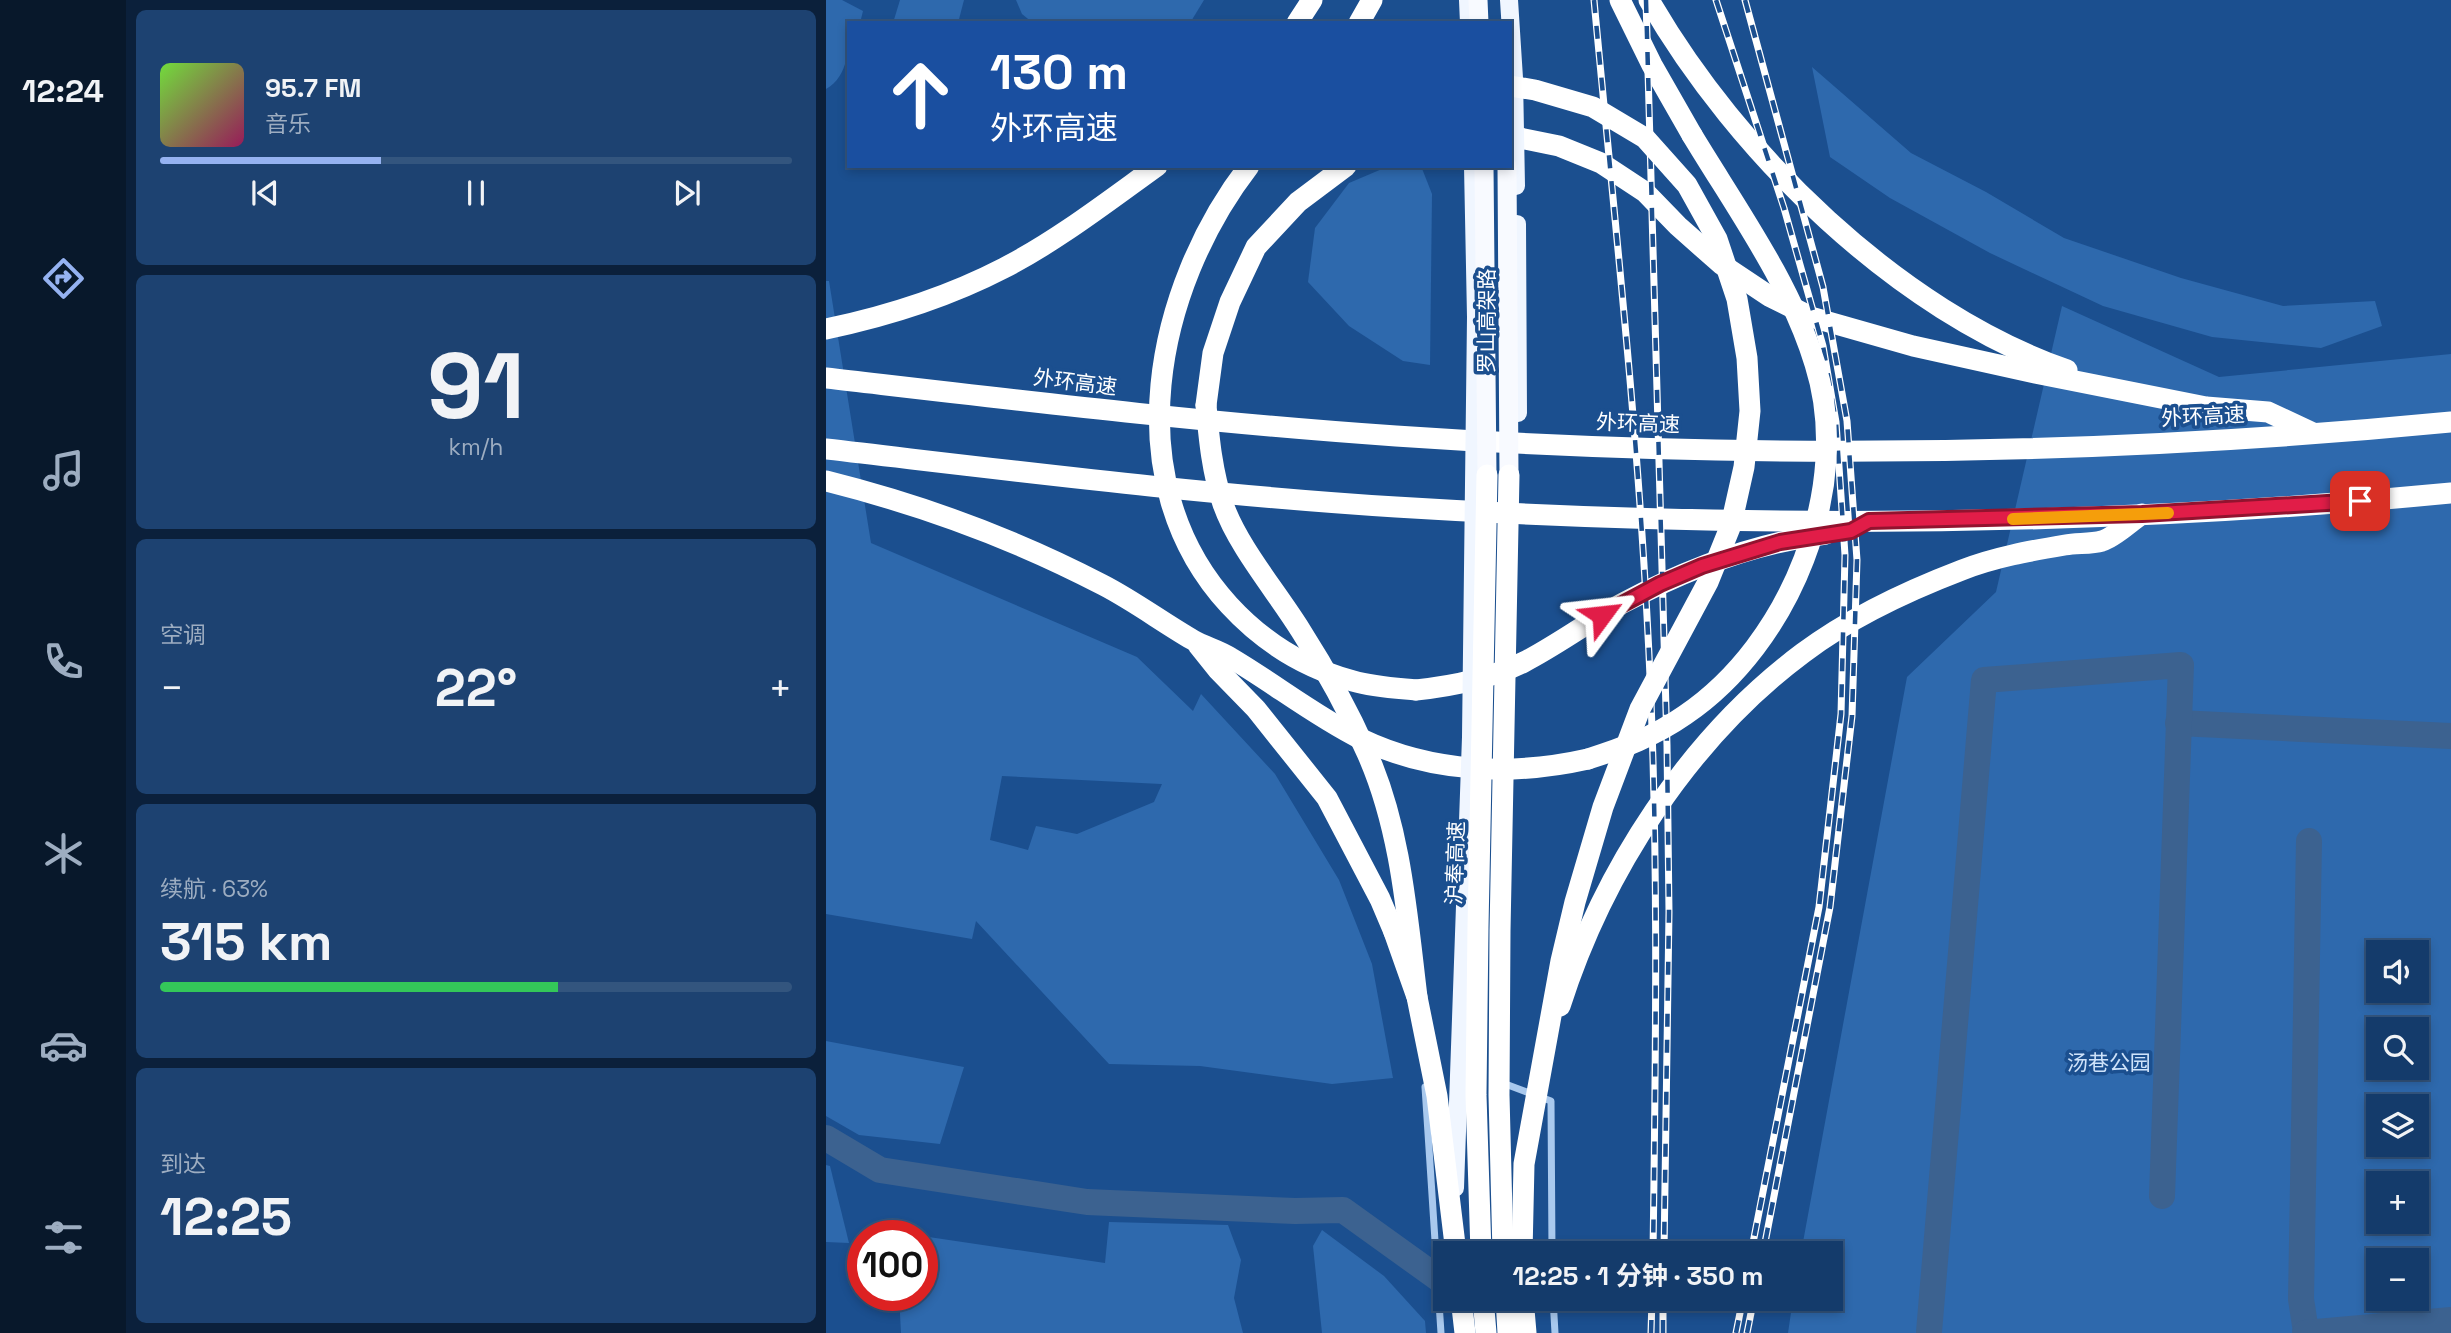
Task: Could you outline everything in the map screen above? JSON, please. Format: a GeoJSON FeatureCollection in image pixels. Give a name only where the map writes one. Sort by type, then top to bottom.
{"type":"FeatureCollection","features":[{"type":"Feature","properties":{"kind":"highway"},"geometry":{"type":"LineString","coordinates":[[1298,21],[1312,0]]}},
{"type":"Feature","properties":{"kind":"highway"},"geometry":{"type":"LineString","coordinates":[[1360,21],[1372,0]]}},
{"type":"Feature","properties":{"kind":"highway"},"geometry":{"type":"LineString","coordinates":[[1478,0],[1479,21]]}},
{"type":"Feature","properties":{"kind":"highway"},"geometry":{"type":"LineString","coordinates":[[1501,0],[1502,21]]}},
{"type":"Feature","properties":{"kind":"highway"},"geometry":{"type":"LineString","coordinates":[[826,481],[921,508],[1051,559],[1104,585],[1195,641],[1228,656],[1350,733],[1410,757],[1445,765],[1504,770],[1559,765],[1588,759],[1636,742],[1686,715],[1740,665],[1769,628],[1793,587],[1807,552],[1821,502],[1826,454],[1824,409],[1816,365],[1796,313],[1652,65],[1620,0]]}},
{"type":"Feature","properties":{"kind":"highway"},"geometry":{"type":"LineString","coordinates":[[1649,0],[1699,77],[1744,133],[1823,216],[1867,254],[1915,289],[1984,333],[2059,367],[2146,395]]}},
{"type":"Feature","properties":{"kind":"highway"},"geometry":{"type":"LineString","coordinates":[[1512,86],[1535,90],[1593,107],[1645,138],[1687,184],[1717,239],[1737,299],[1747,358],[1750,411],[1744,467],[1731,525],[1708,582],[1640,709],[1603,807],[1563,949],[1524,1164],[1522,1241]]}},
{"type":"Feature","properties":{"kind":"highway"},"geometry":{"type":"LineString","coordinates":[[1512,136],[1559,146],[1601,163],[1645,192],[1721,264],[1769,296],[1811,317],[1964,358],[2206,407],[2268,412],[2315,433]]}},
{"type":"Feature","properties":{"kind":"highway"},"geometry":{"type":"LineString","coordinates":[[826,330],[915,306],[962,288],[1005,267],[1094,212],[1154,168]]}},
{"type":"Feature","properties":{"kind":"highway"},"geometry":{"type":"LineString","coordinates":[[1248,168],[1222,204],[1198,248],[1182,286],[1166,344],[1160,396],[1161,449],[1178,525],[1189,549],[1220,596],[1259,634],[1280,649],[1311,666],[1356,682],[1416,690],[1448,687],[1522,663],[1622,604],[1702,566],[1780,542],[1851,531],[1869,521]]}},
{"type":"Feature","properties":{"kind":"highway"},"geometry":{"type":"LineString","coordinates":[[1343,168],[1298,202],[1256,247],[1235,291],[1213,353],[1206,405],[1210,454],[1223,506],[1249,554],[1334,684],[1368,755],[1392,828],[1406,903],[1417,997],[1437,1096],[1454,1241]]}},
{"type":"Feature","properties":{"kind":"highway","name":"罗山高架路"},"geometry":{"type":"LineString","coordinates":[[1484,168],[1487,475]]}},
{"type":"Feature","properties":{"kind":"highway","name":"罗山高架路"},"geometry":{"type":"LineString","coordinates":[[1507,168],[1509,475]]}},
{"type":"Feature","properties":{"kind":"highway","name":"外环高速"},"geometry":{"type":"LineString","coordinates":[[826,378],[1258,425],[1398,436],[1594,446],[1746,450],[1925,450],[2153,443],[2451,422]]}},
{"type":"Feature","properties":{"kind":"highway"},"geometry":{"type":"LineString","coordinates":[[826,449],[1139,485],[1393,507],[1648,519],[1869,521],[2142,514],[2284,507],[2451,493]]}},
{"type":"Feature","properties":{"kind":"highway","name":"沪奉高速"},"geometry":{"type":"LineString","coordinates":[[1481,1241],[1476,1095],[1487,475]]}},
{"type":"Feature","properties":{"kind":"highway"},"geometry":{"type":"LineString","coordinates":[[1503,1241],[1499,1096],[1500,944],[1509,475]]}},
{"type":"Feature","properties":{"kind":"highway"},"geometry":{"type":"LineString","coordinates":[[1542,1062],[1573,964],[1597,910],[1646,822],[1702,750],[1752,695],[1803,653],[1843,626],[1904,594],[1967,568],[2030,551],[2104,540],[2142,514]]}},
{"type":"Feature","properties":{"kind":"highway"},"geometry":{"type":"LineString","coordinates":[[1195,641],[1218,670],[1256,709],[1327,797],[1380,899],[1417,997]]}},
{"type":"Feature","properties":{"kind":"highway"},"geometry":{"type":"LineString","coordinates":[[1462,1311],[1465,1333]]}},
{"type":"Feature","properties":{"kind":"highway"},"geometry":{"type":"LineString","coordinates":[[1484,1311],[1486,1333]]}},
{"type":"Feature","properties":{"kind":"highway"},"geometry":{"type":"LineString","coordinates":[[1508,1311],[1509,1333]]}},
{"type":"Feature","properties":{"kind":"highway"},"geometry":{"type":"LineString","coordinates":[[1524,1311],[1526,1333]]}},
{"type":"Feature","properties":{"kind":"main road"},"geometry":{"type":"LineString","coordinates":[[1468,0],[1469,21]]}},
{"type":"Feature","properties":{"kind":"main road"},"geometry":{"type":"LineString","coordinates":[[1509,0],[1510,21]]}},
{"type":"Feature","properties":{"kind":"main road"},"geometry":{"type":"LineString","coordinates":[[1508,1241],[1509,932],[1517,556],[1518,331],[1512,47]]}},
{"type":"Feature","properties":{"kind":"main road"},"geometry":{"type":"LineString","coordinates":[[1455,1241],[1471,737],[1476,330],[1473,168]]}},
{"type":"Feature","properties":{"kind":"main road"},"geometry":{"type":"LineString","coordinates":[[1454,1311],[1455,1333]]}},
{"type":"Feature","properties":{"kind":"street"},"geometry":{"type":"LineString","coordinates":[[1491,1078],[1551,1101],[1552,1241]]}},
{"type":"Feature","properties":{"kind":"street"},"geometry":{"type":"LineString","coordinates":[[1441,1333],[1425,1085],[1448,1080],[1480,1079]]}},
{"type":"Feature","properties":{"kind":"street"},"geometry":{"type":"LineString","coordinates":[[1554,1311],[1555,1333]]}},
{"type":"Feature","properties":{"kind":"green space"},"geometry":{"type":"Polygon","coordinates":[[[826,0],[842,0],[863,11],[860,21],[847,21],[846,60],[839,77],[826,89],[826,0]]]}},
{"type":"Feature","properties":{"kind":"green space"},"geometry":{"type":"Polygon","coordinates":[[[900,0],[964,0],[959,21],[894,21],[900,0]]]}},
{"type":"Feature","properties":{"kind":"green space"},"geometry":{"type":"Polygon","coordinates":[[[1016,0],[1204,0],[1191,21],[1031,21],[1022,14],[1016,0]]]}},
{"type":"Feature","properties":{"kind":"green space"},"geometry":{"type":"Polygon","coordinates":[[[1812,67],[1911,153],[1986,192],[2064,238],[2181,278],[2283,306],[2375,301],[2382,326],[2321,348],[2212,337],[2103,306],[1990,253],[1890,198],[1830,157],[1812,67]]]}},
{"type":"Feature","properties":{"kind":"green space"},"geometry":{"type":"Polygon","coordinates":[[[1384,168],[1422,168],[1432,194],[1430,365],[1403,361],[1349,326],[1308,282],[1315,228],[1349,183],[1384,168]]]}},
{"type":"Feature","properties":{"kind":"green space"},"geometry":{"type":"Polygon","coordinates":[[[826,281],[829,281],[871,543],[1137,657],[1193,711],[1201,694],[1275,774],[1339,880],[1372,964],[1393,1078],[1332,1084],[1200,1066],[1109,1064],[976,921],[972,939],[826,914],[826,281]],[[1002,776],[990,840],[1028,850],[1036,826],[1077,834],[1154,802],[1162,784],[1002,776]]]}},
{"type":"Feature","properties":{"kind":"green space","name":"汤巷公园"},"geometry":{"type":"Polygon","coordinates":[[[2062,306],[2219,377],[2451,354],[2451,1333],[1788,1333],[1791,1311],[1843,1311],[1843,1241],[1803,1241],[1907,677],[1996,592],[2062,306]]]}},
{"type":"Feature","properties":{"kind":"green space"},"geometry":{"type":"Polygon","coordinates":[[[826,1041],[964,1067],[940,1144],[859,1135],[826,1116],[826,1041]]]}},
{"type":"Feature","properties":{"kind":"green space"},"geometry":{"type":"Polygon","coordinates":[[[826,1165],[830,1166],[847,1243],[826,1242],[826,1165]]]}},
{"type":"Feature","properties":{"kind":"green space"},"geometry":{"type":"Polygon","coordinates":[[[1109,1222],[1228,1225],[1241,1260],[1234,1298],[1243,1333],[901,1333],[900,1311],[938,1311],[938,1238],[1105,1263],[1109,1222]]]}},
{"type":"Feature","properties":{"kind":"green space"},"geometry":{"type":"Polygon","coordinates":[[[1322,1230],[1384,1276],[1425,1321],[1426,1333],[1322,1333],[1313,1246],[1322,1230]]]}},
{"type":"Feature","properties":{"kind":"waterway"},"geometry":{"type":"LineString","coordinates":[[1929,1332],[1984,680],[2181,665],[2162,1196]]}},
{"type":"Feature","properties":{"kind":"waterway"},"geometry":{"type":"LineString","coordinates":[[2178,723],[2451,736]]}},
{"type":"Feature","properties":{"kind":"waterway"},"geometry":{"type":"LineString","coordinates":[[2306,1332],[2301,1299],[2309,841]]}},
{"type":"Feature","properties":{"kind":"waterway"},"geometry":{"type":"LineString","coordinates":[[826,1138],[880,1170],[1087,1202],[1295,1211],[1343,1210],[1433,1275]]}},
{"type":"Feature","properties":{"kind":"waterway"},"geometry":{"type":"LineString","coordinates":[[2305,1333],[2451,1320]]}},
{"type":"Feature","properties":{"kind":"railway"},"geometry":{"type":"LineString","coordinates":[[1594,0],[1637,462],[1651,696],[1656,934],[1653,1241]]}},
{"type":"Feature","properties":{"kind":"railway"},"geometry":{"type":"LineString","coordinates":[[1646,0],[1667,745],[1669,912],[1664,1241]]}},
{"type":"Feature","properties":{"kind":"railway"},"geometry":{"type":"LineString","coordinates":[[1716,0],[1784,208],[1823,346],[1836,422],[1845,555],[1841,714],[1819,907],[1753,1241]]}},
{"type":"Feature","properties":{"kind":"railway"},"geometry":{"type":"LineString","coordinates":[[1745,0],[1823,287],[1847,421],[1857,560],[1852,716],[1830,907],[1765,1241]]}},
{"type":"Feature","properties":{"kind":"railway"},"geometry":{"type":"LineString","coordinates":[[1651,1333],[1652,1311]]}},
{"type":"Feature","properties":{"kind":"railway"},"geometry":{"type":"LineString","coordinates":[[1663,1311],[1663,1333]]}},
{"type":"Feature","properties":{"kind":"railway"},"geometry":{"type":"LineString","coordinates":[[1736,1333],[1740,1311]]}},
{"type":"Feature","properties":{"kind":"railway"},"geometry":{"type":"LineString","coordinates":[[1747,1333],[1751,1311]]}},
{"type":"Feature","properties":{"kind":"slow traffic"},"geometry":{"type":"LineString","coordinates":[[2013,519],[2168,513]]}},
{"type":"Feature","properties":{"kind":"route"},"geometry":{"type":"LineString","coordinates":[[1602,615],[1660,584],[1744,551],[1817,535],[1851,531],[1869,521],[2029,519],[2360,501]]}}]}
